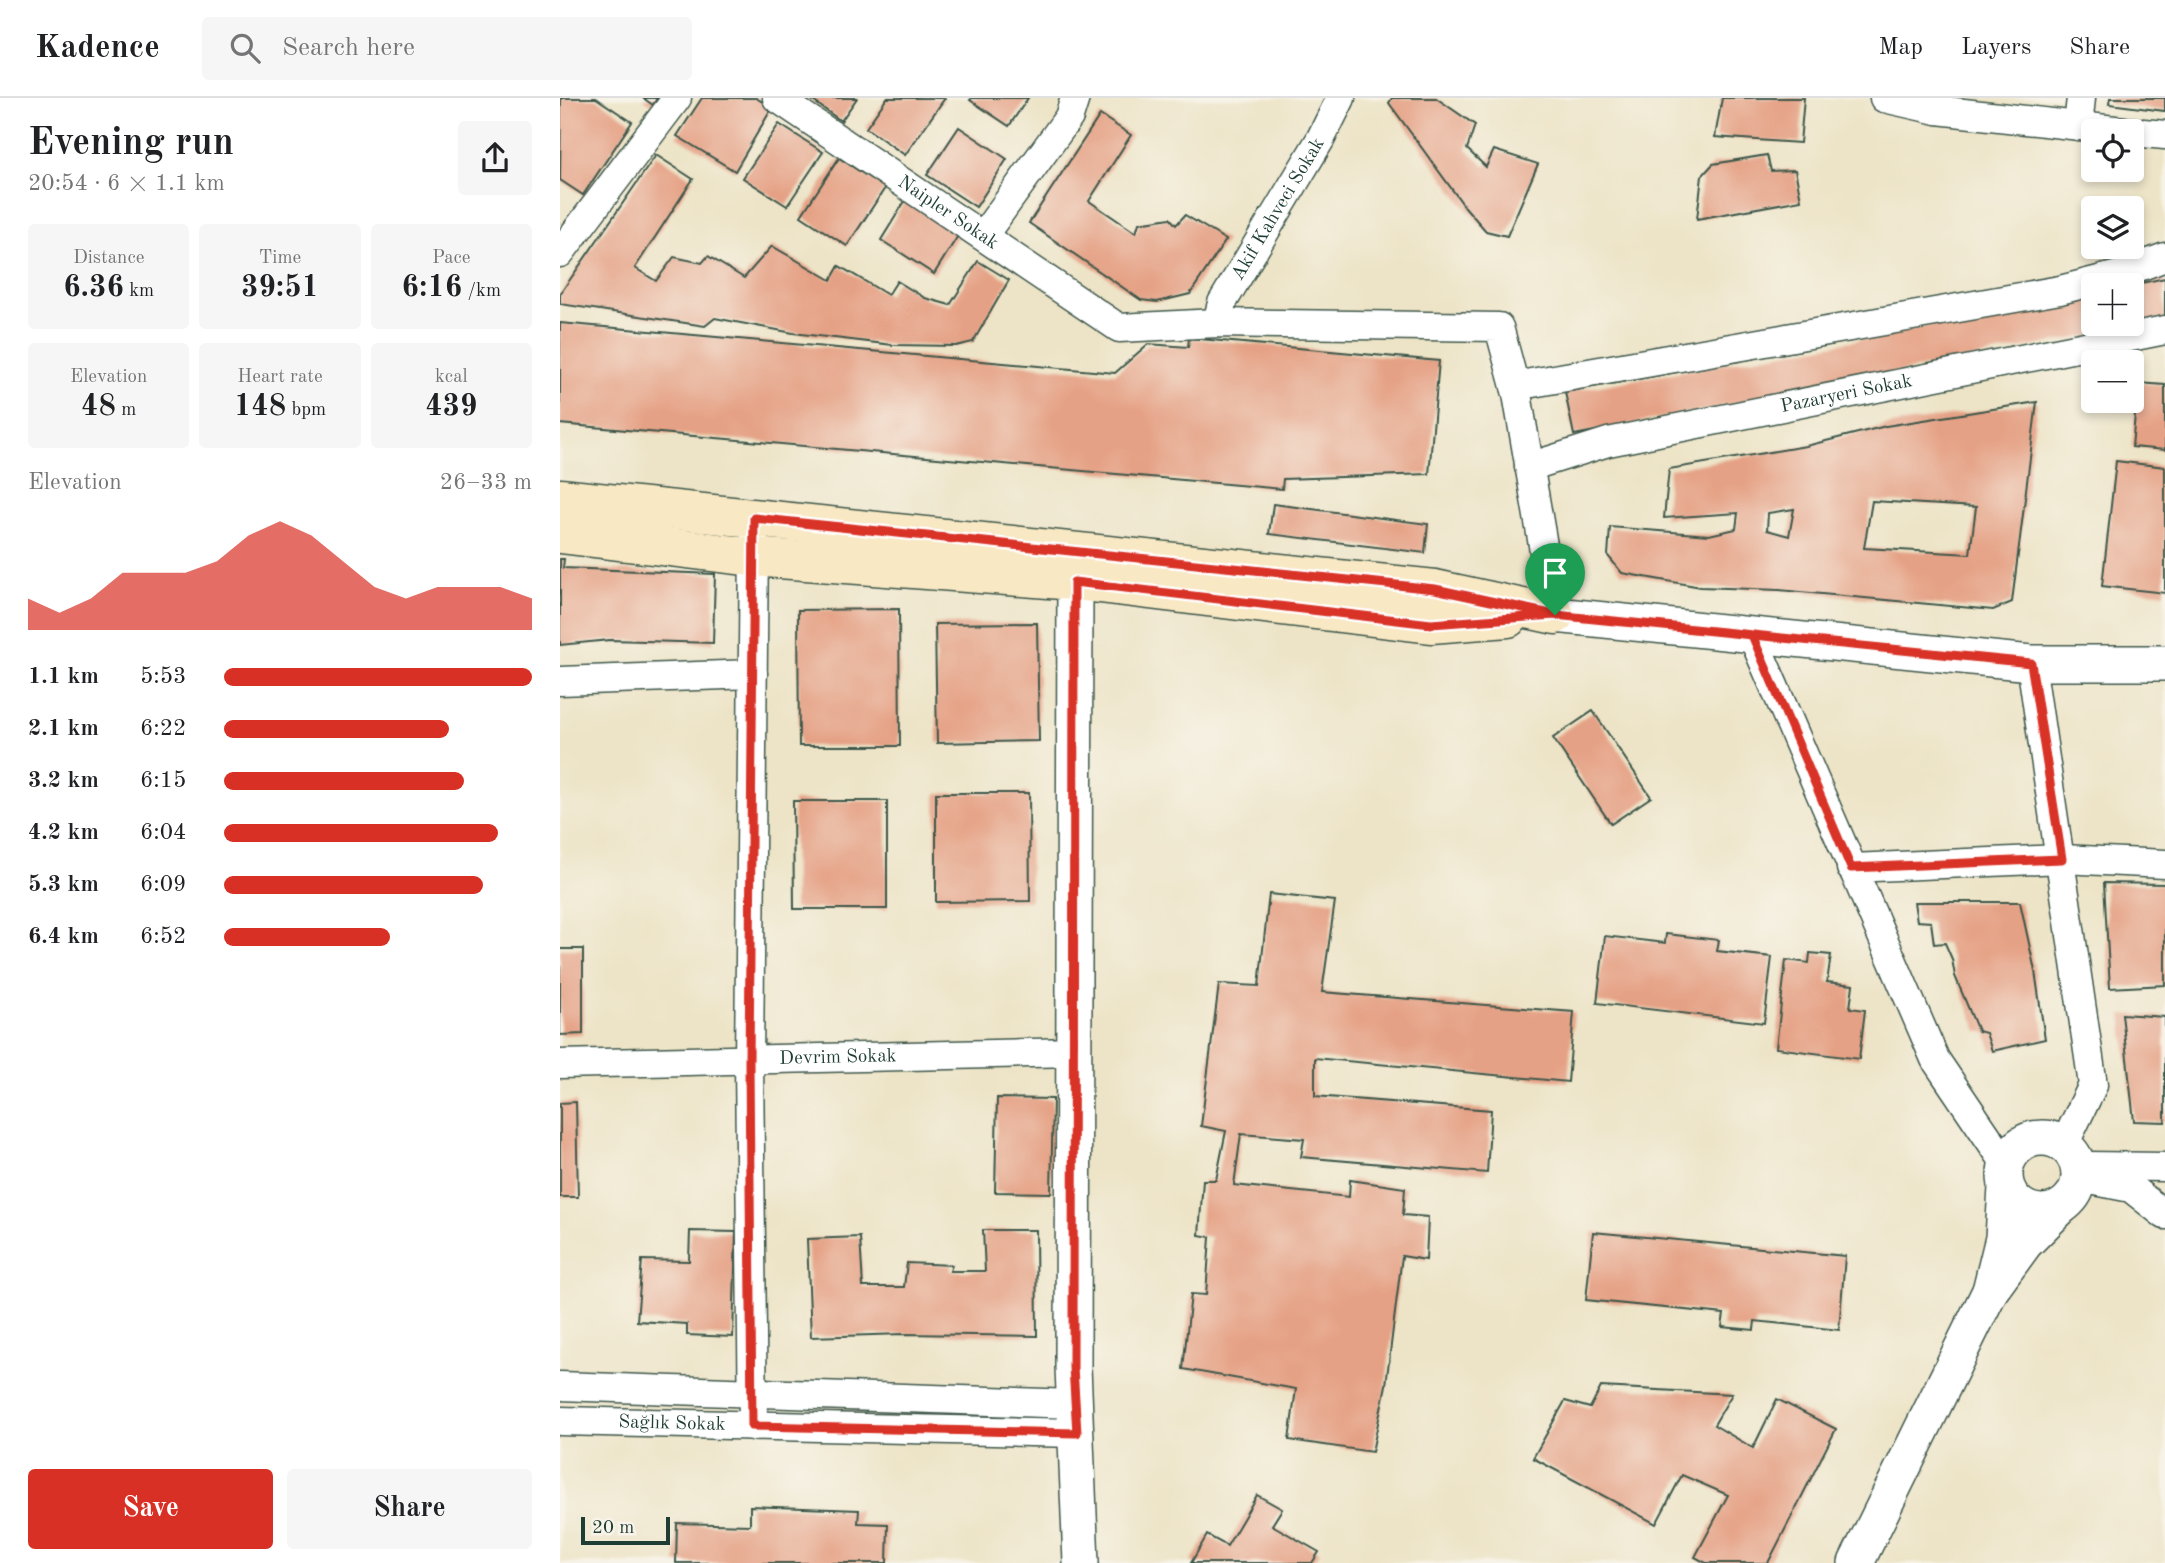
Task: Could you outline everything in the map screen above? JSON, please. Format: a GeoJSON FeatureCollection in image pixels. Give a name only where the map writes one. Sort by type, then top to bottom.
{"type":"FeatureCollection","features":[{"type":"Feature","properties":{"kind":"main road"},"geometry":{"type":"LineString","coordinates":[[560,498],[1435,589],[1555,615]]}},
{"type":"Feature","properties":{"kind":"main road"},"geometry":{"type":"LineString","coordinates":[[560,534],[753,558],[1074,582],[1431,624],[1555,615]]}},
{"type":"Feature","properties":{"kind":"street"},"geometry":{"type":"LineString","coordinates":[[560,253],[677,98]]}},
{"type":"Feature","properties":{"kind":"street","name":"Naipler Sokak"},"geometry":{"type":"LineString","coordinates":[[777,98],[1119,328],[1217,323]]}},
{"type":"Feature","properties":{"kind":"street"},"geometry":{"type":"LineString","coordinates":[[983,236],[1069,117],[1075,98]]}},
{"type":"Feature","properties":{"kind":"street","name":"Akif Kahveci Sokak"},"geometry":{"type":"LineString","coordinates":[[1217,323],[1222,303],[1320,140],[1341,98]]}},
{"type":"Feature","properties":{"kind":"street"},"geometry":{"type":"LineString","coordinates":[[2078,126],[2081,98]]}},
{"type":"Feature","properties":{"kind":"street"},"geometry":{"type":"LineString","coordinates":[[1897,99],[1937,110],[2081,126]]}},
{"type":"Feature","properties":{"kind":"street"},"geometry":{"type":"LineString","coordinates":[[2144,133],[2165,135]]}},
{"type":"Feature","properties":{"kind":"street"},"geometry":{"type":"LineString","coordinates":[[1515,386],[2060,290],[2118,275],[2165,257]]}},
{"type":"Feature","properties":{"kind":"street"},"geometry":{"type":"LineString","coordinates":[[1217,323],[1499,327],[1515,386],[1555,615],[2031,663],[2165,663]]}},
{"type":"Feature","properties":{"kind":"street","name":"Pazaryeri Sokak"},"geometry":{"type":"LineString","coordinates":[[1529,467],[1608,442],[2165,330]]}},
{"type":"Feature","properties":{"kind":"street"},"geometry":{"type":"LineString","coordinates":[[752,1426],[749,1062],[754,518]]}},
{"type":"Feature","properties":{"kind":"street"},"geometry":{"type":"LineString","coordinates":[[1074,582],[1076,1419],[1081,1563]]}},
{"type":"Feature","properties":{"kind":"street"},"geometry":{"type":"LineString","coordinates":[[1752,635],[1936,1059],[2006,1176],[2022,1208],[2034,1212],[2059,1209]]}},
{"type":"Feature","properties":{"kind":"street"},"geometry":{"type":"LineString","coordinates":[[1856,1563],[1990,1291],[2025,1243],[2077,1191],[2074,1163],[2093,1084],[2062,859],[2031,663]]}},
{"type":"Feature","properties":{"kind":"street"},"geometry":{"type":"LineString","coordinates":[[560,681],[753,674]]}},
{"type":"Feature","properties":{"kind":"street"},"geometry":{"type":"LineString","coordinates":[[1851,868],[2062,859],[2165,864]]}},
{"type":"Feature","properties":{"kind":"street","name":"Devrim Sokak"},"geometry":{"type":"LineString","coordinates":[[560,1064],[749,1062],[1076,1052]]}},
{"type":"Feature","properties":{"kind":"street"},"geometry":{"type":"LineString","coordinates":[[1990,1291],[2003,1238],[2006,1176],[2020,1145],[2030,1140],[2042,1138],[2074,1163],[2131,1188],[2165,1215]]}},
{"type":"Feature","properties":{"kind":"street"},"geometry":{"type":"LineString","coordinates":[[2074,1163],[2165,1167]]}},
{"type":"Feature","properties":{"kind":"street","name":"Sağlık Sokak"},"geometry":{"type":"LineString","coordinates":[[560,1386],[752,1395],[1076,1419]]}},
{"type":"Feature","properties":{"kind":"street","name":"Sağlık Sokak"},"geometry":{"type":"LineString","coordinates":[[560,1421],[752,1426],[1076,1419]]}},
{"type":"Feature","properties":{"kind":"building"},"geometry":{"type":"Polygon","coordinates":[[[561,98],[596,98],[632,122],[583,195],[560,180],[561,98]]]}},
{"type":"Feature","properties":{"kind":"building"},"geometry":{"type":"Polygon","coordinates":[[[643,98],[657,98],[653,105],[643,98]]]}},
{"type":"Feature","properties":{"kind":"building"},"geometry":{"type":"Polygon","coordinates":[[[702,98],[756,98],[772,108],[735,171],[677,136],[702,98]]]}},
{"type":"Feature","properties":{"kind":"building"},"geometry":{"type":"Polygon","coordinates":[[[809,98],[857,98],[841,121],[809,98]]]}},
{"type":"Feature","properties":{"kind":"building"},"geometry":{"type":"Polygon","coordinates":[[[887,98],[945,98],[905,155],[866,128],[887,98]]]}},
{"type":"Feature","properties":{"kind":"building"},"geometry":{"type":"Polygon","coordinates":[[[1028,98],[1009,126],[970,100],[1028,98]]]}},
{"type":"Feature","properties":{"kind":"building"},"geometry":{"type":"Polygon","coordinates":[[[1392,98],[1436,98],[1475,125],[1467,149],[1486,167],[1494,150],[1538,164],[1507,236],[1486,231],[1465,207],[1389,103],[1392,98]]]}},
{"type":"Feature","properties":{"kind":"building"},"geometry":{"type":"Polygon","coordinates":[[[1722,98],[1804,98],[1800,143],[1715,137],[1722,98]]]}},
{"type":"Feature","properties":{"kind":"building"},"geometry":{"type":"Polygon","coordinates":[[[2110,98],[2165,98],[2165,111],[2109,104],[2110,98]]]}},
{"type":"Feature","properties":{"kind":"building"},"geometry":{"type":"Polygon","coordinates":[[[1100,115],[1131,135],[1089,201],[1136,233],[1139,223],[1170,218],[1176,225],[1185,215],[1226,240],[1190,294],[1157,302],[1141,300],[1029,223],[1100,115]]]}},
{"type":"Feature","properties":{"kind":"building"},"geometry":{"type":"Polygon","coordinates":[[[779,124],[823,152],[787,206],[743,178],[779,124]]]}},
{"type":"Feature","properties":{"kind":"building"},"geometry":{"type":"Polygon","coordinates":[[[959,127],[1007,159],[976,207],[927,175],[959,127]]]}},
{"type":"Feature","properties":{"kind":"building"},"geometry":{"type":"Polygon","coordinates":[[[656,155],[693,179],[635,268],[656,281],[674,257],[702,263],[708,256],[744,278],[772,246],[831,280],[839,266],[888,295],[897,281],[925,298],[950,305],[978,261],[1009,280],[973,342],[956,346],[893,345],[793,333],[715,318],[705,326],[560,304],[560,294],[656,155]]]}},
{"type":"Feature","properties":{"kind":"building"},"geometry":{"type":"Polygon","coordinates":[[[1767,155],[1771,171],[1795,170],[1801,200],[1697,219],[1702,176],[1713,164],[1767,155]]]}},
{"type":"Feature","properties":{"kind":"building"},"geometry":{"type":"Polygon","coordinates":[[[839,158],[885,188],[847,246],[801,216],[839,158]]]}},
{"type":"Feature","properties":{"kind":"building"},"geometry":{"type":"Polygon","coordinates":[[[905,201],[959,234],[934,274],[881,240],[905,201]]]}},
{"type":"Feature","properties":{"kind":"building"},"geometry":{"type":"Polygon","coordinates":[[[2165,278],[2165,321],[2144,325],[2144,282],[2165,278]]]}},
{"type":"Feature","properties":{"kind":"building"},"geometry":{"type":"Polygon","coordinates":[[[2081,295],[2081,336],[2087,336],[1574,435],[1565,392],[1879,336],[2081,295]]]}},
{"type":"Feature","properties":{"kind":"building"},"geometry":{"type":"Polygon","coordinates":[[[560,323],[1115,373],[1148,344],[1188,347],[1189,338],[1439,361],[1429,474],[1283,479],[1282,489],[560,424],[560,323]]]}},
{"type":"Feature","properties":{"kind":"building"},"geometry":{"type":"Polygon","coordinates":[[[2144,383],[2165,385],[2165,450],[2132,447],[2135,413],[2144,413],[2144,383]]]}},
{"type":"Feature","properties":{"kind":"building"},"geometry":{"type":"Polygon","coordinates":[[[2037,402],[2012,602],[1993,610],[1779,590],[1701,587],[1622,573],[1608,556],[1610,527],[1709,535],[1736,529],[1738,513],[1664,518],[1669,469],[1806,446],[1886,426],[2037,402]],[[1872,501],[1864,548],[1970,554],[1976,507],[1872,501]],[[1794,509],[1768,513],[1767,530],[1789,536],[1794,509]]]}},
{"type":"Feature","properties":{"kind":"building"},"geometry":{"type":"Polygon","coordinates":[[[2116,461],[2165,467],[2165,593],[2102,586],[2116,461]]]}},
{"type":"Feature","properties":{"kind":"building"},"geometry":{"type":"Polygon","coordinates":[[[1273,504],[1428,524],[1425,553],[1269,534],[1273,504]]]}},
{"type":"Feature","properties":{"kind":"building"},"geometry":{"type":"Polygon","coordinates":[[[560,559],[564,559],[563,568],[715,574],[713,643],[610,640],[560,645],[560,559]]]}},
{"type":"Feature","properties":{"kind":"building"},"geometry":{"type":"Polygon","coordinates":[[[899,609],[900,746],[799,746],[798,610],[899,609]]]}},
{"type":"Feature","properties":{"kind":"building"},"geometry":{"type":"Polygon","coordinates":[[[1037,623],[1039,741],[937,743],[935,624],[1037,623]]]}},
{"type":"Feature","properties":{"kind":"building"},"geometry":{"type":"Polygon","coordinates":[[[1593,711],[1651,797],[1611,824],[1553,738],[1593,711]]]}},
{"type":"Feature","properties":{"kind":"building"},"geometry":{"type":"Polygon","coordinates":[[[936,793],[1029,793],[1030,901],[936,902],[936,793]]]}},
{"type":"Feature","properties":{"kind":"building"},"geometry":{"type":"Polygon","coordinates":[[[793,801],[887,801],[887,909],[794,909],[793,801]]]}},
{"type":"Feature","properties":{"kind":"building"},"geometry":{"type":"Polygon","coordinates":[[[2104,883],[2165,884],[2165,985],[2110,988],[2104,883]]]}},
{"type":"Feature","properties":{"kind":"building"},"geometry":{"type":"Polygon","coordinates":[[[1269,894],[1335,901],[1322,992],[1574,1012],[1568,1082],[1315,1058],[1315,1096],[1491,1110],[1487,1173],[1301,1157],[1304,1139],[1241,1134],[1234,1185],[1349,1197],[1350,1180],[1405,1188],[1403,1215],[1428,1217],[1426,1260],[1402,1256],[1386,1385],[1372,1452],[1289,1440],[1296,1389],[1183,1369],[1191,1294],[1206,1295],[1210,1237],[1199,1235],[1203,1180],[1216,1180],[1226,1131],[1201,1126],[1219,984],[1259,986],[1269,894]]]}},
{"type":"Feature","properties":{"kind":"building"},"geometry":{"type":"Polygon","coordinates":[[[1914,902],[2020,902],[2035,971],[2045,1039],[1992,1051],[1986,1033],[1978,1031],[1955,976],[1945,943],[1934,944],[1931,922],[1917,921],[1914,902]]]}},
{"type":"Feature","properties":{"kind":"building"},"geometry":{"type":"Polygon","coordinates":[[[1666,934],[1719,940],[1717,951],[1772,957],[1764,1023],[1597,1003],[1605,936],[1665,943],[1666,934]]]}},
{"type":"Feature","properties":{"kind":"building"},"geometry":{"type":"Polygon","coordinates":[[[560,949],[583,949],[583,1034],[560,1035],[560,949]]]}},
{"type":"Feature","properties":{"kind":"building"},"geometry":{"type":"Polygon","coordinates":[[[1810,953],[1831,955],[1827,982],[1853,985],[1850,1008],[1865,1010],[1859,1059],[1776,1048],[1786,960],[1809,963],[1810,953]]]}},
{"type":"Feature","properties":{"kind":"building"},"geometry":{"type":"Polygon","coordinates":[[[2122,1014],[2165,1017],[2165,1122],[2134,1121],[2122,1014]]]}},
{"type":"Feature","properties":{"kind":"building"},"geometry":{"type":"Polygon","coordinates":[[[997,1098],[1053,1099],[1051,1193],[995,1192],[997,1098]]]}},
{"type":"Feature","properties":{"kind":"building"},"geometry":{"type":"Polygon","coordinates":[[[576,1102],[578,1197],[560,1197],[560,1103],[576,1102]]]}},
{"type":"Feature","properties":{"kind":"building"},"geometry":{"type":"Polygon","coordinates":[[[983,1230],[1036,1230],[1037,1336],[904,1334],[811,1337],[807,1239],[860,1237],[863,1287],[904,1287],[907,1263],[952,1265],[950,1271],[985,1271],[983,1230]]]}},
{"type":"Feature","properties":{"kind":"building"},"geometry":{"type":"Polygon","coordinates":[[[690,1231],[736,1232],[733,1337],[687,1335],[687,1324],[637,1321],[642,1260],[689,1261],[690,1231]]]}},
{"type":"Feature","properties":{"kind":"building"},"geometry":{"type":"Polygon","coordinates":[[[1593,1232],[1845,1256],[1839,1330],[1755,1321],[1754,1330],[1722,1327],[1724,1314],[1586,1300],[1593,1232]]]}},
{"type":"Feature","properties":{"kind":"building"},"geometry":{"type":"Polygon","coordinates":[[[1601,1387],[1732,1394],[1714,1425],[1753,1448],[1777,1399],[1836,1429],[1768,1563],[1706,1563],[1695,1557],[1728,1495],[1682,1475],[1656,1524],[1533,1458],[1565,1401],[1590,1408],[1601,1387]]]}},
{"type":"Feature","properties":{"kind":"building"},"geometry":{"type":"Polygon","coordinates":[[[1257,1495],[1282,1509],[1272,1525],[1319,1552],[1312,1563],[1191,1563],[1207,1535],[1227,1546],[1257,1495]]]}},
{"type":"Feature","properties":{"kind":"building"},"geometry":{"type":"Polygon","coordinates":[[[750,1506],[859,1510],[858,1523],[888,1524],[887,1563],[676,1563],[677,1523],[750,1525],[750,1506]]]}},
{"type":"Feature","properties":{"kind":"route"},"geometry":{"type":"LineString","coordinates":[[1555,615],[1431,624],[1074,582],[1076,1052],[1073,1367],[1077,1433],[752,1426],[749,1062],[754,518],[1435,589],[1555,615],[1752,635],[1851,868],[2062,859],[2031,663],[1555,615]]}}]}
